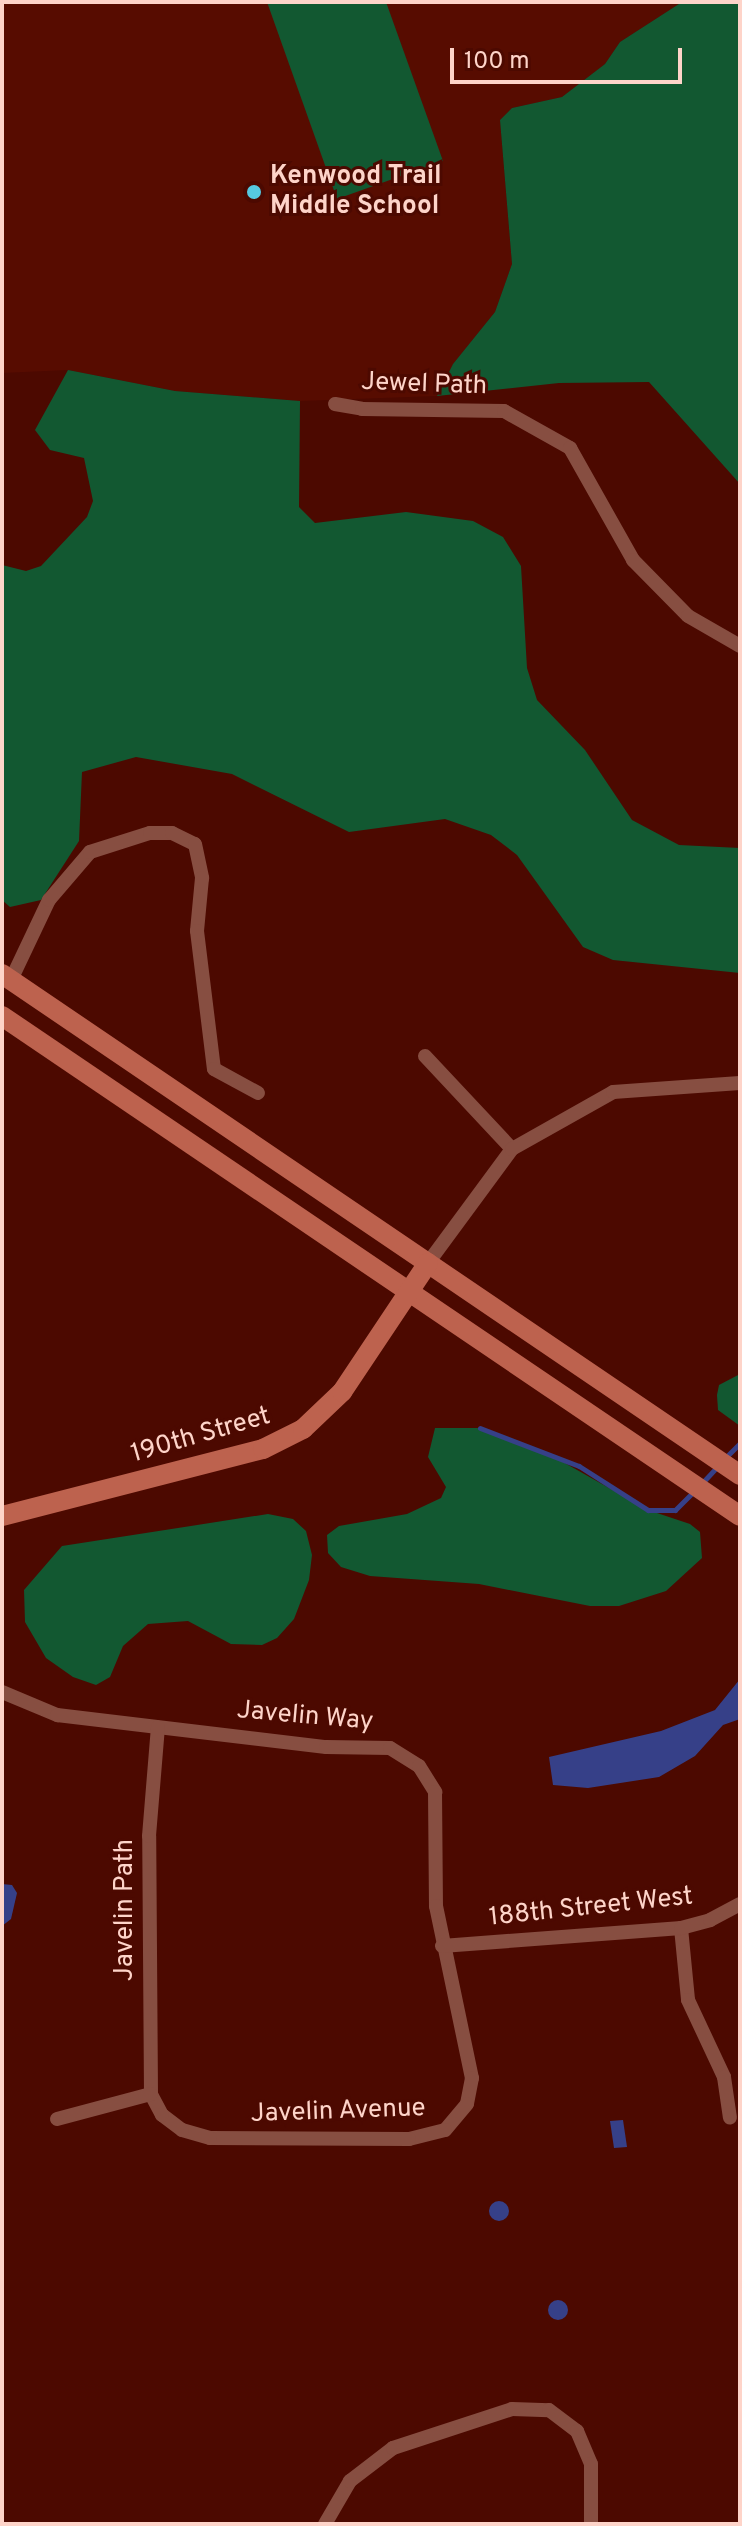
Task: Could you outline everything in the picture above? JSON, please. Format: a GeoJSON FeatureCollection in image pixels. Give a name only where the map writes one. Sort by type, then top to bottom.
{"type":"FeatureCollection","features":[{"type":"Feature","properties":{"kind":"main road"},"geometry":{"type":"LineString","coordinates":[[6,977],[740,1475]]}},
{"type":"Feature","properties":{"kind":"main road"},"geometry":{"type":"LineString","coordinates":[[2,1016],[411,1290],[740,1516]]}},
{"type":"Feature","properties":{"kind":"main road","name":"190th Street"},"geometry":{"type":"LineString","coordinates":[[2,1516],[263,1449],[289,1437],[342,1392],[428,1263]]}},
{"type":"Feature","properties":{"kind":"street","name":"Jewel Path"},"geometry":{"type":"LineString","coordinates":[[335,404],[362,409],[504,411],[570,448],[633,560],[688,616],[740,646]]}},
{"type":"Feature","properties":{"kind":"street"},"geometry":{"type":"LineString","coordinates":[[6,977],[49,900],[90,852],[150,833],[172,833],[195,844],[202,878],[197,931],[214,1069],[258,1093]]}},
{"type":"Feature","properties":{"kind":"street"},"geometry":{"type":"LineString","coordinates":[[425,1056],[512,1149]]}},
{"type":"Feature","properties":{"kind":"street"},"geometry":{"type":"LineString","coordinates":[[428,1263],[512,1149],[613,1092],[740,1083]]}},
{"type":"Feature","properties":{"kind":"street","name":"Javelin Way"},"geometry":{"type":"LineString","coordinates":[[2,1692],[40,1711],[326,1747],[390,1748],[407,1754],[435,1792],[436,1906],[442,1946]]}},
{"type":"Feature","properties":{"kind":"street","name":"Javelin Path"},"geometry":{"type":"LineString","coordinates":[[151,2094],[149,1836],[158,1727]]}},
{"type":"Feature","properties":{"kind":"street","name":"188th Street West"},"geometry":{"type":"LineString","coordinates":[[442,1946],[681,1928],[710,1920],[740,1904]]}},
{"type":"Feature","properties":{"kind":"street"},"geometry":{"type":"LineString","coordinates":[[681,1928],[688,2000],[724,2077],[730,2118]]}},
{"type":"Feature","properties":{"kind":"street","name":"Javelin Avenue"},"geometry":{"type":"LineString","coordinates":[[151,2094],[170,2124],[210,2138],[409,2139],[435,2135],[460,2116],[472,2078],[442,1946]]}},
{"type":"Feature","properties":{"kind":"street"},"geometry":{"type":"LineString","coordinates":[[57,2119],[151,2094]]}},
{"type":"Feature","properties":{"kind":"street"},"geometry":{"type":"LineString","coordinates":[[325,2524],[350,2481],[393,2448],[512,2409],[549,2410],[577,2431],[591,2464],[591,2524]]}},
{"type":"Feature","properties":{"kind":"shaded area","name":"Kenwood Trail Middle School"},"geometry":{"type":"Polygon","coordinates":[[[2,2],[682,2],[620,42],[605,64],[562,97],[512,108],[500,120],[512,264],[495,312],[453,364],[437,396],[300,401],[175,391],[68,370],[2,373],[2,2]]]}},
{"type":"Feature","properties":{"kind":"green space"},"geometry":{"type":"Polygon","coordinates":[[[267,2],[386,2],[443,161],[337,199],[267,2]]]}},
{"type":"Feature","properties":{"kind":"green space"},"geometry":{"type":"Polygon","coordinates":[[[682,2],[740,2],[740,484],[649,382],[559,383],[437,396],[453,364],[495,312],[512,264],[500,120],[512,108],[562,97],[605,64],[620,42],[682,2]]]}},
{"type":"Feature","properties":{"kind":"green space"},"geometry":{"type":"Polygon","coordinates":[[[68,370],[175,391],[300,401],[299,507],[315,523],[406,512],[473,521],[503,537],[521,566],[527,668],[537,700],[585,750],[632,820],[679,845],[740,848],[740,973],[613,960],[583,947],[517,855],[491,835],[445,819],[349,832],[232,774],[136,757],[82,772],[79,841],[41,900],[10,907],[2,900],[2,565],[26,571],[41,566],[87,517],[93,501],[84,458],[50,450],[35,430],[68,370]]]}},
{"type":"Feature","properties":{"kind":"green space"},"geometry":{"type":"Polygon","coordinates":[[[740,1374],[740,1426],[718,1410],[717,1395],[719,1385],[740,1374]]]}},
{"type":"Feature","properties":{"kind":"green space"},"geometry":{"type":"Polygon","coordinates":[[[435,1428],[480,1428],[547,1453],[648,1510],[690,1524],[700,1532],[702,1558],[666,1591],[619,1606],[590,1606],[479,1584],[370,1576],[341,1567],[328,1553],[327,1535],[339,1526],[407,1514],[441,1498],[446,1487],[428,1457],[435,1428]]]}},
{"type":"Feature","properties":{"kind":"green space"},"geometry":{"type":"Polygon","coordinates":[[[268,1514],[293,1519],[306,1531],[312,1555],[309,1580],[294,1619],[277,1638],[262,1645],[231,1644],[188,1621],[148,1624],[123,1646],[110,1677],[96,1685],[73,1677],[46,1658],[25,1622],[24,1590],[62,1546],[268,1514]]]}},
{"type":"Feature","properties":{"kind":"water"},"geometry":{"type":"Polygon","coordinates":[[[740,1679],[740,1719],[723,1725],[695,1756],[659,1777],[588,1788],[553,1785],[549,1757],[661,1731],[715,1710],[740,1679]]]}},
{"type":"Feature","properties":{"kind":"water"},"geometry":{"type":"Polygon","coordinates":[[[2,1884],[12,1885],[17,1893],[11,1919],[2,1926],[2,1884]]]}},
{"type":"Feature","properties":{"kind":"water"},"geometry":{"type":"Polygon","coordinates":[[[623,2120],[627,2147],[614,2148],[610,2121],[623,2120]]]}},
{"type":"Feature","properties":{"kind":"water"},"geometry":{"type":"Polygon","coordinates":[[[499,2201],[506,2204],[509,2211],[506,2218],[499,2221],[492,2218],[489,2211],[492,2204],[499,2201]]]}},
{"type":"Feature","properties":{"kind":"water"},"geometry":{"type":"Polygon","coordinates":[[[558,2300],[565,2303],[568,2310],[565,2317],[558,2320],[551,2317],[548,2310],[551,2303],[558,2300]]]}},
{"type":"Feature","properties":{"kind":"waterway"},"geometry":{"type":"LineString","coordinates":[[480,1428],[579,1466],[648,1510],[675,1510],[695,1490]]}},
{"type":"Feature","properties":{"kind":"waterway"},"geometry":{"type":"LineString","coordinates":[[724,1459],[740,1443]]}},
{"type":"Feature","properties":{"kind":"waterway"},"geometry":{"type":"LineString","coordinates":[[702,1483],[717,1467]]}},
{"type":"Feature","properties":{"kind":"place","name":"Kenwood Trail Middle School"},"geometry":{"type":"Point","coordinates":[254,192]}}]}
